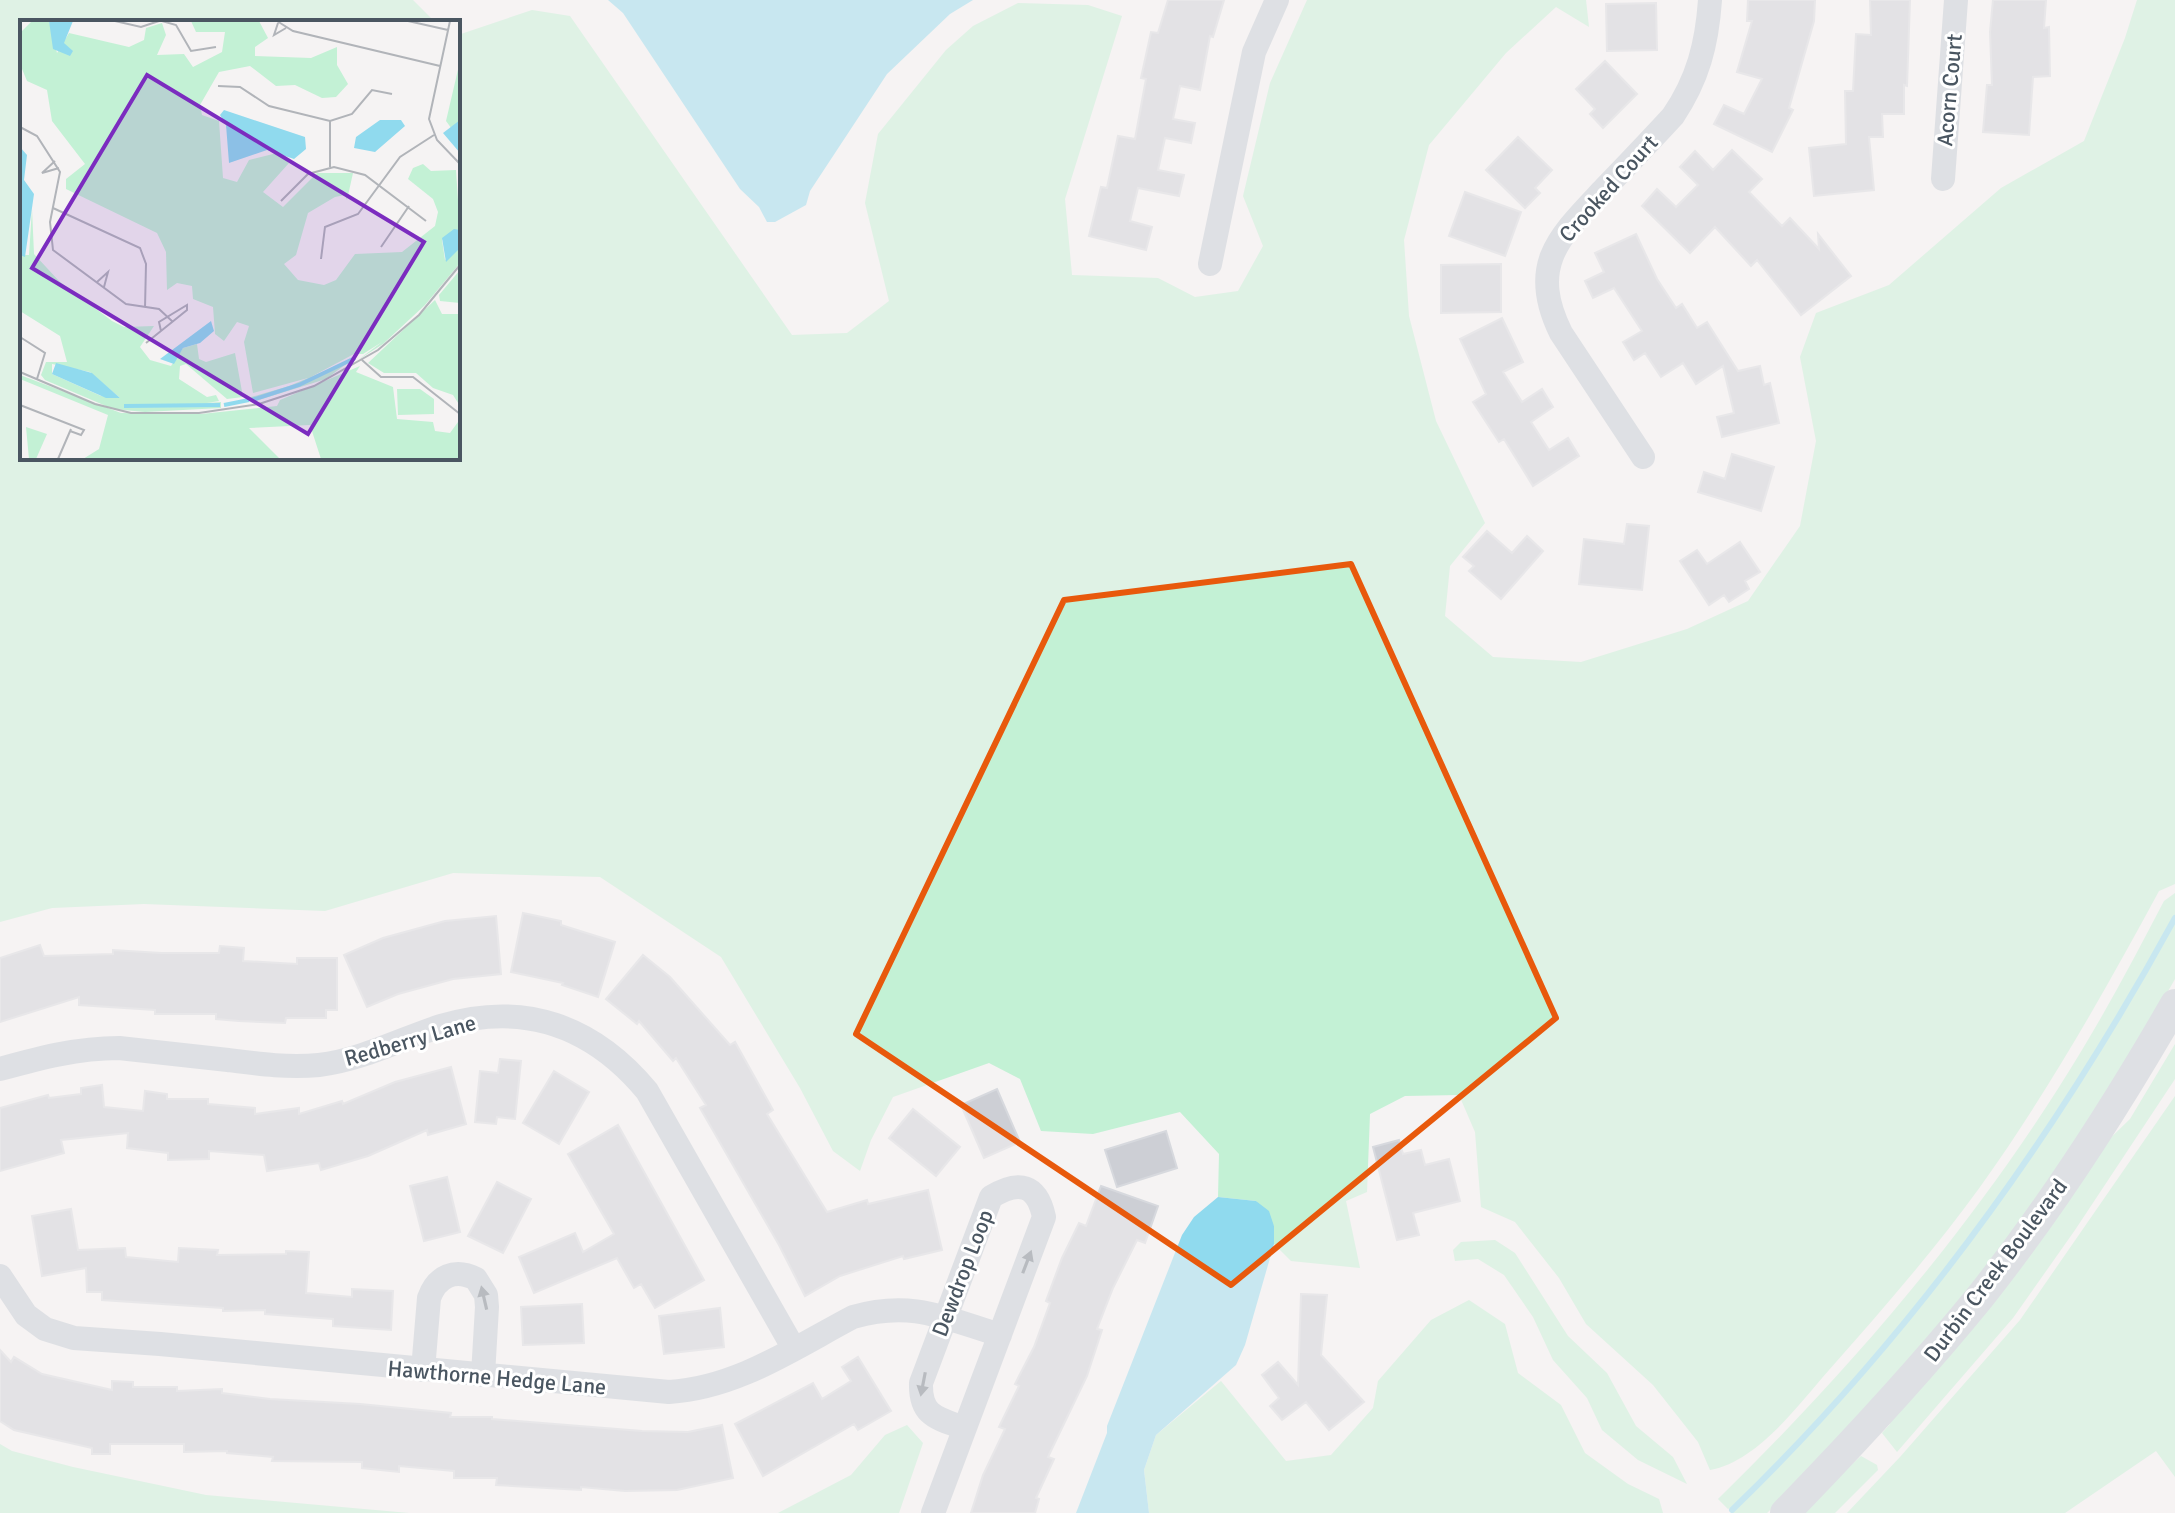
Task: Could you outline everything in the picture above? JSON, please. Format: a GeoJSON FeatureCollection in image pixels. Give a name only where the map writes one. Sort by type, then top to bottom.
{"type":"FeatureCollection","features":[{"type":"Feature","properties":{"kind":"street"},"geometry":{"type":"LineString","coordinates":[[1210,264],[1254,52],[1277,0]]}},
{"type":"Feature","properties":{"kind":"street","name":"Crooked Court"},"geometry":{"type":"LineString","coordinates":[[1643,457],[1561,333],[1552,313],[1547,281],[1550,259],[1565,230],[1673,116],[1685,99],[1699,69],[1710,0]]}},
{"type":"Feature","properties":{"kind":"street","name":"Acorn Court"},"geometry":{"type":"LineString","coordinates":[[1943,179],[1956,0]]}},
{"type":"Feature","properties":{"kind":"street","name":"Durbin Creek Boulevard"},"geometry":{"type":"LineString","coordinates":[[1785,1513],[1924,1364],[1981,1294],[2099,1130],[2175,1004]]}},
{"type":"Feature","properties":{"kind":"street","name":"Redberry Lane"},"geometry":{"type":"LineString","coordinates":[[0,1069],[65,1052],[96,1048],[284,1067],[321,1065],[474,1019],[528,1018],[559,1025],[602,1046],[627,1067],[647,1091],[794,1349]]}},
{"type":"Feature","properties":{"kind":"street","name":"Dewdrop Loop"},"geometry":{"type":"LineString","coordinates":[[933,1513],[1044,1217],[1035,1194],[1026,1188],[1005,1189],[991,1197],[921,1383],[920,1399],[926,1410],[937,1418],[964,1428]]}},
{"type":"Feature","properties":{"kind":"street"},"geometry":{"type":"LineString","coordinates":[[423,1370],[432,1288],[444,1277],[458,1273],[476,1279],[486,1295],[483,1375]]}},
{"type":"Feature","properties":{"kind":"street","name":"Hawthorne Hedge Lane"},"geometry":{"type":"LineString","coordinates":[[0,1276],[26,1315],[45,1329],[74,1338],[669,1392],[697,1391],[740,1377],[853,1317],[877,1310],[901,1308],[926,1311],[1000,1335]]}},
{"type":"Feature","properties":{"kind":"highlighted area"},"geometry":{"type":"Polygon","coordinates":[[[1351,564],[1556,1018],[1231,1285],[856,1034],[1064,600],[1351,564]]]}},
{"type":"Feature","properties":{"kind":"green space"},"geometry":{"type":"Polygon","coordinates":[[[0,0],[413,0],[433,20],[20,20],[20,460],[460,460],[460,34],[532,10],[570,16],[792,335],[847,333],[889,301],[865,203],[878,134],[946,50],[973,26],[1018,3],[1088,5],[1122,16],[1065,199],[1072,275],[1158,278],[1195,297],[1238,291],[1263,246],[1243,196],[1270,83],[1307,0],[1586,0],[1589,27],[1556,7],[1506,53],[1429,145],[1404,240],[1409,316],[1436,421],[1485,523],[1450,566],[1445,616],[1493,657],[1581,662],[1687,629],[1748,601],[1800,526],[1816,441],[1800,357],[1816,313],[1889,285],[2001,188],[2084,141],[2137,0],[2175,0],[2175,884],[2159,891],[2052,1079],[1944,1235],[1776,1430],[1761,1444],[1728,1465],[1710,1470],[1698,1442],[1653,1385],[1586,1324],[1559,1278],[1515,1222],[1481,1207],[1475,1132],[1459,1095],[1405,1096],[1370,1114],[1367,1192],[1346,1201],[1360,1268],[1291,1261],[1274,1244],[1274,1226],[1256,1201],[1218,1197],[1219,1154],[1180,1112],[1093,1134],[1041,1131],[1020,1079],[989,1063],[893,1097],[871,1140],[860,1171],[833,1151],[800,1088],[721,957],[600,877],[453,873],[325,911],[144,904],[52,908],[0,922],[0,0]]]}},
{"type":"Feature","properties":{"kind":"green space"},"geometry":{"type":"Polygon","coordinates":[[[2175,893],[2175,979],[2143,1035],[2034,1204],[1949,1314],[1811,1469],[1767,1513],[1733,1513],[1718,1499],[1867,1342],[2003,1171],[2082,1050],[2164,901],[2175,893]]]}},
{"type":"Feature","properties":{"kind":"green space"},"geometry":{"type":"Polygon","coordinates":[[[2175,1044],[2175,1079],[2075,1230],[2013,1318],[1897,1452],[1882,1433],[1890,1424],[1890,1417],[2097,1151],[2130,1119],[2175,1044]]]}},
{"type":"Feature","properties":{"kind":"green space"},"geometry":{"type":"Polygon","coordinates":[[[2175,1096],[2175,1477],[2156,1451],[2065,1513],[1847,1513],[2020,1320],[2175,1096]]]}},
{"type":"Feature","properties":{"kind":"green space"},"geometry":{"type":"Polygon","coordinates":[[[1495,1240],[1515,1253],[1568,1336],[1607,1373],[1636,1426],[1673,1457],[1687,1484],[1638,1460],[1602,1430],[1587,1398],[1553,1360],[1533,1317],[1504,1275],[1478,1259],[1455,1261],[1453,1250],[1461,1242],[1495,1240]]]}},
{"type":"Feature","properties":{"kind":"green space"},"geometry":{"type":"Polygon","coordinates":[[[1469,1300],[1505,1324],[1518,1373],[1561,1405],[1585,1453],[1628,1484],[1659,1499],[1663,1513],[1149,1513],[1144,1470],[1156,1435],[1221,1381],[1286,1461],[1331,1455],[1373,1408],[1378,1381],[1431,1320],[1469,1300]]]}},
{"type":"Feature","properties":{"kind":"green space"},"geometry":{"type":"Polygon","coordinates":[[[907,1425],[923,1443],[899,1513],[778,1513],[851,1475],[885,1435],[907,1425]]]}},
{"type":"Feature","properties":{"kind":"green space"},"geometry":{"type":"Polygon","coordinates":[[[0,1444],[12,1451],[73,1467],[206,1495],[409,1513],[0,1513],[0,1444]]]}},
{"type":"Feature","properties":{"kind":"green space"},"geometry":{"type":"Polygon","coordinates":[[[1861,1456],[1877,1465],[1878,1470],[1835,1513],[1798,1513],[1861,1456]]]}},
{"type":"Feature","properties":{"kind":"water"},"geometry":{"type":"Polygon","coordinates":[[[608,0],[973,0],[950,14],[887,74],[810,191],[806,205],[775,222],[767,222],[759,207],[740,189],[623,13],[608,0]]]}},
{"type":"Feature","properties":{"kind":"water"},"geometry":{"type":"Polygon","coordinates":[[[1218,1197],[1256,1201],[1269,1211],[1274,1226],[1274,1244],[1245,1345],[1236,1365],[1156,1435],[1144,1470],[1149,1513],[1076,1513],[1182,1235],[1194,1217],[1218,1197]]]}},
{"type":"Feature","properties":{"kind":"building"},"geometry":{"type":"Polygon","coordinates":[[[1168,0],[1224,0],[1213,37],[1210,36],[1200,90],[1180,86],[1173,119],[1195,123],[1191,143],[1165,138],[1158,170],[1184,175],[1179,196],[1138,188],[1130,221],[1152,227],[1146,250],[1089,236],[1101,187],[1107,188],[1118,136],[1135,139],[1146,79],[1141,78],[1151,32],[1158,33],[1168,0]]]}},
{"type":"Feature","properties":{"kind":"building"},"geometry":{"type":"Polygon","coordinates":[[[1748,0],[1815,0],[1814,21],[1789,108],[1793,110],[1772,152],[1714,124],[1724,105],[1744,114],[1762,79],[1737,72],[1752,21],[1747,21],[1748,0]]]}},
{"type":"Feature","properties":{"kind":"building"},"geometry":{"type":"Polygon","coordinates":[[[1870,0],[1910,0],[1904,114],[1882,114],[1883,137],[1869,137],[1874,190],[1814,196],[1809,148],[1846,144],[1845,91],[1853,91],[1856,34],[1871,35],[1870,0]]]}},
{"type":"Feature","properties":{"kind":"building"},"geometry":{"type":"Polygon","coordinates":[[[1993,0],[2046,0],[2044,28],[2049,27],[2050,76],[2033,77],[2029,135],[1983,132],[1987,85],[1992,85],[1990,32],[1993,0]]]}},
{"type":"Feature","properties":{"kind":"building"},"geometry":{"type":"Polygon","coordinates":[[[1656,3],[1657,50],[1607,51],[1606,4],[1656,3]]]}},
{"type":"Feature","properties":{"kind":"building"},"geometry":{"type":"Polygon","coordinates":[[[1605,61],[1637,94],[1603,128],[1590,114],[1595,109],[1576,89],[1605,61]]]}},
{"type":"Feature","properties":{"kind":"building"},"geometry":{"type":"Polygon","coordinates":[[[1518,137],[1552,170],[1535,188],[1540,193],[1525,208],[1486,170],[1518,137]]]}},
{"type":"Feature","properties":{"kind":"building"},"geometry":{"type":"Polygon","coordinates":[[[1732,150],[1762,179],[1749,192],[1782,226],[1790,218],[1819,249],[1818,234],[1851,276],[1801,315],[1757,260],[1751,266],[1715,227],[1690,253],[1642,206],[1657,189],[1676,207],[1698,185],[1680,167],[1695,151],[1713,170],[1732,150]]]}},
{"type":"Feature","properties":{"kind":"building"},"geometry":{"type":"Polygon","coordinates":[[[1465,192],[1521,212],[1505,256],[1449,236],[1465,192]]]}},
{"type":"Feature","properties":{"kind":"building"},"geometry":{"type":"Polygon","coordinates":[[[1636,234],[1657,279],[1676,308],[1682,304],[1697,328],[1707,322],[1738,371],[1760,366],[1764,385],[1770,383],[1779,423],[1722,437],[1717,417],[1734,413],[1723,366],[1696,384],[1683,363],[1661,377],[1645,353],[1634,360],[1623,342],[1642,331],[1614,288],[1593,298],[1585,281],[1604,272],[1595,253],[1636,234]]]}},
{"type":"Feature","properties":{"kind":"building"},"geometry":{"type":"Polygon","coordinates":[[[1501,264],[1501,312],[1441,313],[1441,265],[1501,264]]]}},
{"type":"Feature","properties":{"kind":"building"},"geometry":{"type":"Polygon","coordinates":[[[1502,318],[1523,362],[1503,372],[1522,402],[1542,389],[1553,407],[1531,422],[1549,450],[1568,438],[1579,456],[1533,486],[1504,439],[1499,442],[1473,402],[1486,394],[1460,339],[1502,318]]]}},
{"type":"Feature","properties":{"kind":"building"},"geometry":{"type":"Polygon","coordinates":[[[1732,454],[1774,467],[1761,511],[1698,492],[1704,472],[1725,479],[1732,454]]]}},
{"type":"Feature","properties":{"kind":"building"},"geometry":{"type":"Polygon","coordinates":[[[1627,524],[1649,526],[1642,590],[1579,584],[1584,539],[1624,544],[1627,524]]]}},
{"type":"Feature","properties":{"kind":"building"},"geometry":{"type":"Polygon","coordinates":[[[1487,531],[1512,553],[1527,536],[1543,551],[1501,599],[1469,571],[1474,566],[1463,557],[1487,531]]]}},
{"type":"Feature","properties":{"kind":"building"},"geometry":{"type":"Polygon","coordinates":[[[1740,542],[1760,572],[1745,581],[1749,589],[1729,602],[1724,595],[1709,605],[1680,561],[1697,550],[1707,564],[1740,542]]]}},
{"type":"Feature","properties":{"kind":"building"},"geometry":{"type":"Polygon","coordinates":[[[523,913],[561,921],[561,925],[615,942],[598,997],[563,983],[511,972],[523,913]]]}},
{"type":"Feature","properties":{"kind":"building"},"geometry":{"type":"Polygon","coordinates":[[[496,916],[501,974],[453,979],[398,994],[367,1007],[344,955],[383,938],[445,921],[496,916]]]}},
{"type":"Feature","properties":{"kind":"building"},"geometry":{"type":"Polygon","coordinates":[[[40,945],[44,956],[113,954],[113,950],[219,953],[220,946],[244,948],[243,961],[297,964],[297,958],[337,958],[337,1010],[326,1010],[326,1018],[286,1018],[285,1023],[239,1021],[216,1019],[216,1014],[155,1014],[155,1010],[79,1005],[79,997],[0,1022],[0,958],[40,945]]]}},
{"type":"Feature","properties":{"kind":"building"},"geometry":{"type":"Polygon","coordinates":[[[643,955],[670,977],[730,1045],[735,1042],[773,1110],[767,1114],[827,1212],[867,1200],[868,1204],[928,1190],[942,1250],[904,1259],[903,1256],[840,1276],[805,1296],[700,1108],[706,1105],[676,1058],[673,1061],[639,1021],[637,1024],[606,999],[643,955]]]}},
{"type":"Feature","properties":{"kind":"building"},"geometry":{"type":"Polygon","coordinates":[[[500,1059],[521,1061],[515,1119],[497,1117],[496,1124],[475,1122],[480,1071],[498,1073],[500,1059]]]}},
{"type":"Feature","properties":{"kind":"building"},"geometry":{"type":"Polygon","coordinates":[[[451,1067],[466,1124],[428,1135],[427,1130],[368,1156],[321,1170],[319,1163],[267,1171],[264,1155],[209,1151],[209,1159],[168,1160],[168,1153],[127,1148],[128,1133],[61,1140],[64,1153],[0,1171],[0,1108],[48,1095],[49,1098],[81,1094],[81,1088],[102,1085],[104,1107],[143,1111],[145,1091],[167,1094],[167,1099],[208,1099],[208,1104],[255,1108],[255,1114],[299,1108],[299,1114],[342,1101],[343,1104],[395,1082],[451,1067]]]}},
{"type":"Feature","properties":{"kind":"building"},"geometry":{"type":"Polygon","coordinates":[[[554,1071],[589,1092],[559,1144],[523,1123],[554,1071]]]}},
{"type":"Feature","properties":{"kind":"building"},"geometry":{"type":"Polygon","coordinates":[[[997,1089],[1020,1142],[984,1158],[961,1105],[997,1089]]]}},
{"type":"Feature","properties":{"kind":"building"},"geometry":{"type":"Polygon","coordinates":[[[913,1109],[960,1147],[936,1176],[889,1138],[913,1109]]]}},
{"type":"Feature","properties":{"kind":"building"},"geometry":{"type":"Polygon","coordinates":[[[618,1125],[704,1280],[655,1308],[641,1284],[634,1288],[617,1258],[534,1293],[519,1257],[575,1233],[583,1252],[614,1234],[568,1154],[618,1125]]]}},
{"type":"Feature","properties":{"kind":"building"},"geometry":{"type":"Polygon","coordinates":[[[1166,1131],[1177,1168],[1117,1187],[1105,1150],[1166,1131]]]}},
{"type":"Feature","properties":{"kind":"building"},"geometry":{"type":"Polygon","coordinates":[[[1399,1140],[1403,1154],[1421,1150],[1425,1165],[1449,1159],[1460,1201],[1413,1213],[1419,1235],[1397,1240],[1373,1147],[1399,1140]]]}},
{"type":"Feature","properties":{"kind":"building"},"geometry":{"type":"Polygon","coordinates":[[[447,1177],[460,1232],[424,1241],[410,1186],[447,1177]]]}},
{"type":"Feature","properties":{"kind":"building"},"geometry":{"type":"Polygon","coordinates":[[[497,1182],[531,1199],[503,1253],[468,1236],[497,1182]]]}},
{"type":"Feature","properties":{"kind":"building"},"geometry":{"type":"Polygon","coordinates":[[[1101,1186],[1158,1206],[1145,1243],[1137,1240],[1113,1288],[1097,1329],[1102,1330],[1087,1376],[1048,1457],[1054,1459],[1036,1498],[1039,1499],[1035,1513],[971,1513],[983,1475],[1005,1429],[999,1427],[1019,1386],[1015,1384],[1034,1347],[1050,1303],[1046,1301],[1062,1258],[1079,1223],[1086,1226],[1101,1186]]]}},
{"type":"Feature","properties":{"kind":"building"},"geometry":{"type":"Polygon","coordinates":[[[71,1209],[78,1250],[125,1248],[126,1257],[178,1262],[179,1248],[218,1250],[217,1255],[309,1252],[306,1293],[352,1297],[352,1289],[393,1291],[391,1330],[333,1326],[333,1319],[265,1314],[265,1310],[223,1311],[223,1308],[102,1300],[102,1292],[87,1292],[86,1268],[42,1276],[32,1216],[71,1209]]]}},
{"type":"Feature","properties":{"kind":"building"},"geometry":{"type":"Polygon","coordinates":[[[1301,1294],[1327,1295],[1321,1355],[1364,1402],[1329,1430],[1306,1402],[1282,1420],[1270,1406],[1279,1398],[1262,1375],[1278,1362],[1298,1385],[1301,1294]]]}},
{"type":"Feature","properties":{"kind":"building"},"geometry":{"type":"Polygon","coordinates":[[[582,1304],[584,1343],[523,1345],[521,1307],[582,1304]]]}},
{"type":"Feature","properties":{"kind":"building"},"geometry":{"type":"Polygon","coordinates":[[[720,1308],[724,1347],[664,1354],[659,1316],[720,1308]]]}},
{"type":"Feature","properties":{"kind":"building"},"geometry":{"type":"Polygon","coordinates":[[[0,1350],[11,1362],[14,1357],[42,1374],[112,1390],[112,1381],[133,1382],[133,1387],[177,1387],[177,1391],[222,1389],[222,1393],[270,1399],[451,1413],[450,1417],[492,1417],[642,1431],[688,1432],[722,1425],[733,1478],[677,1490],[625,1491],[581,1487],[581,1490],[496,1485],[497,1478],[454,1478],[454,1471],[399,1466],[399,1472],[362,1468],[362,1462],[272,1461],[273,1457],[227,1451],[184,1452],[184,1444],[110,1444],[110,1454],[92,1454],[92,1448],[14,1430],[0,1421],[0,1350]]]}},
{"type":"Feature","properties":{"kind":"building"},"geometry":{"type":"Polygon","coordinates":[[[858,1357],[891,1411],[858,1430],[854,1424],[763,1476],[735,1424],[813,1383],[822,1399],[851,1381],[842,1367],[858,1357]]]}},
{"type":"Feature","properties":{"kind":"waterway"},"geometry":{"type":"LineString","coordinates":[[1732,1510],[1798,1444],[1860,1375],[1976,1231],[2081,1078],[2175,918]]}}]}
